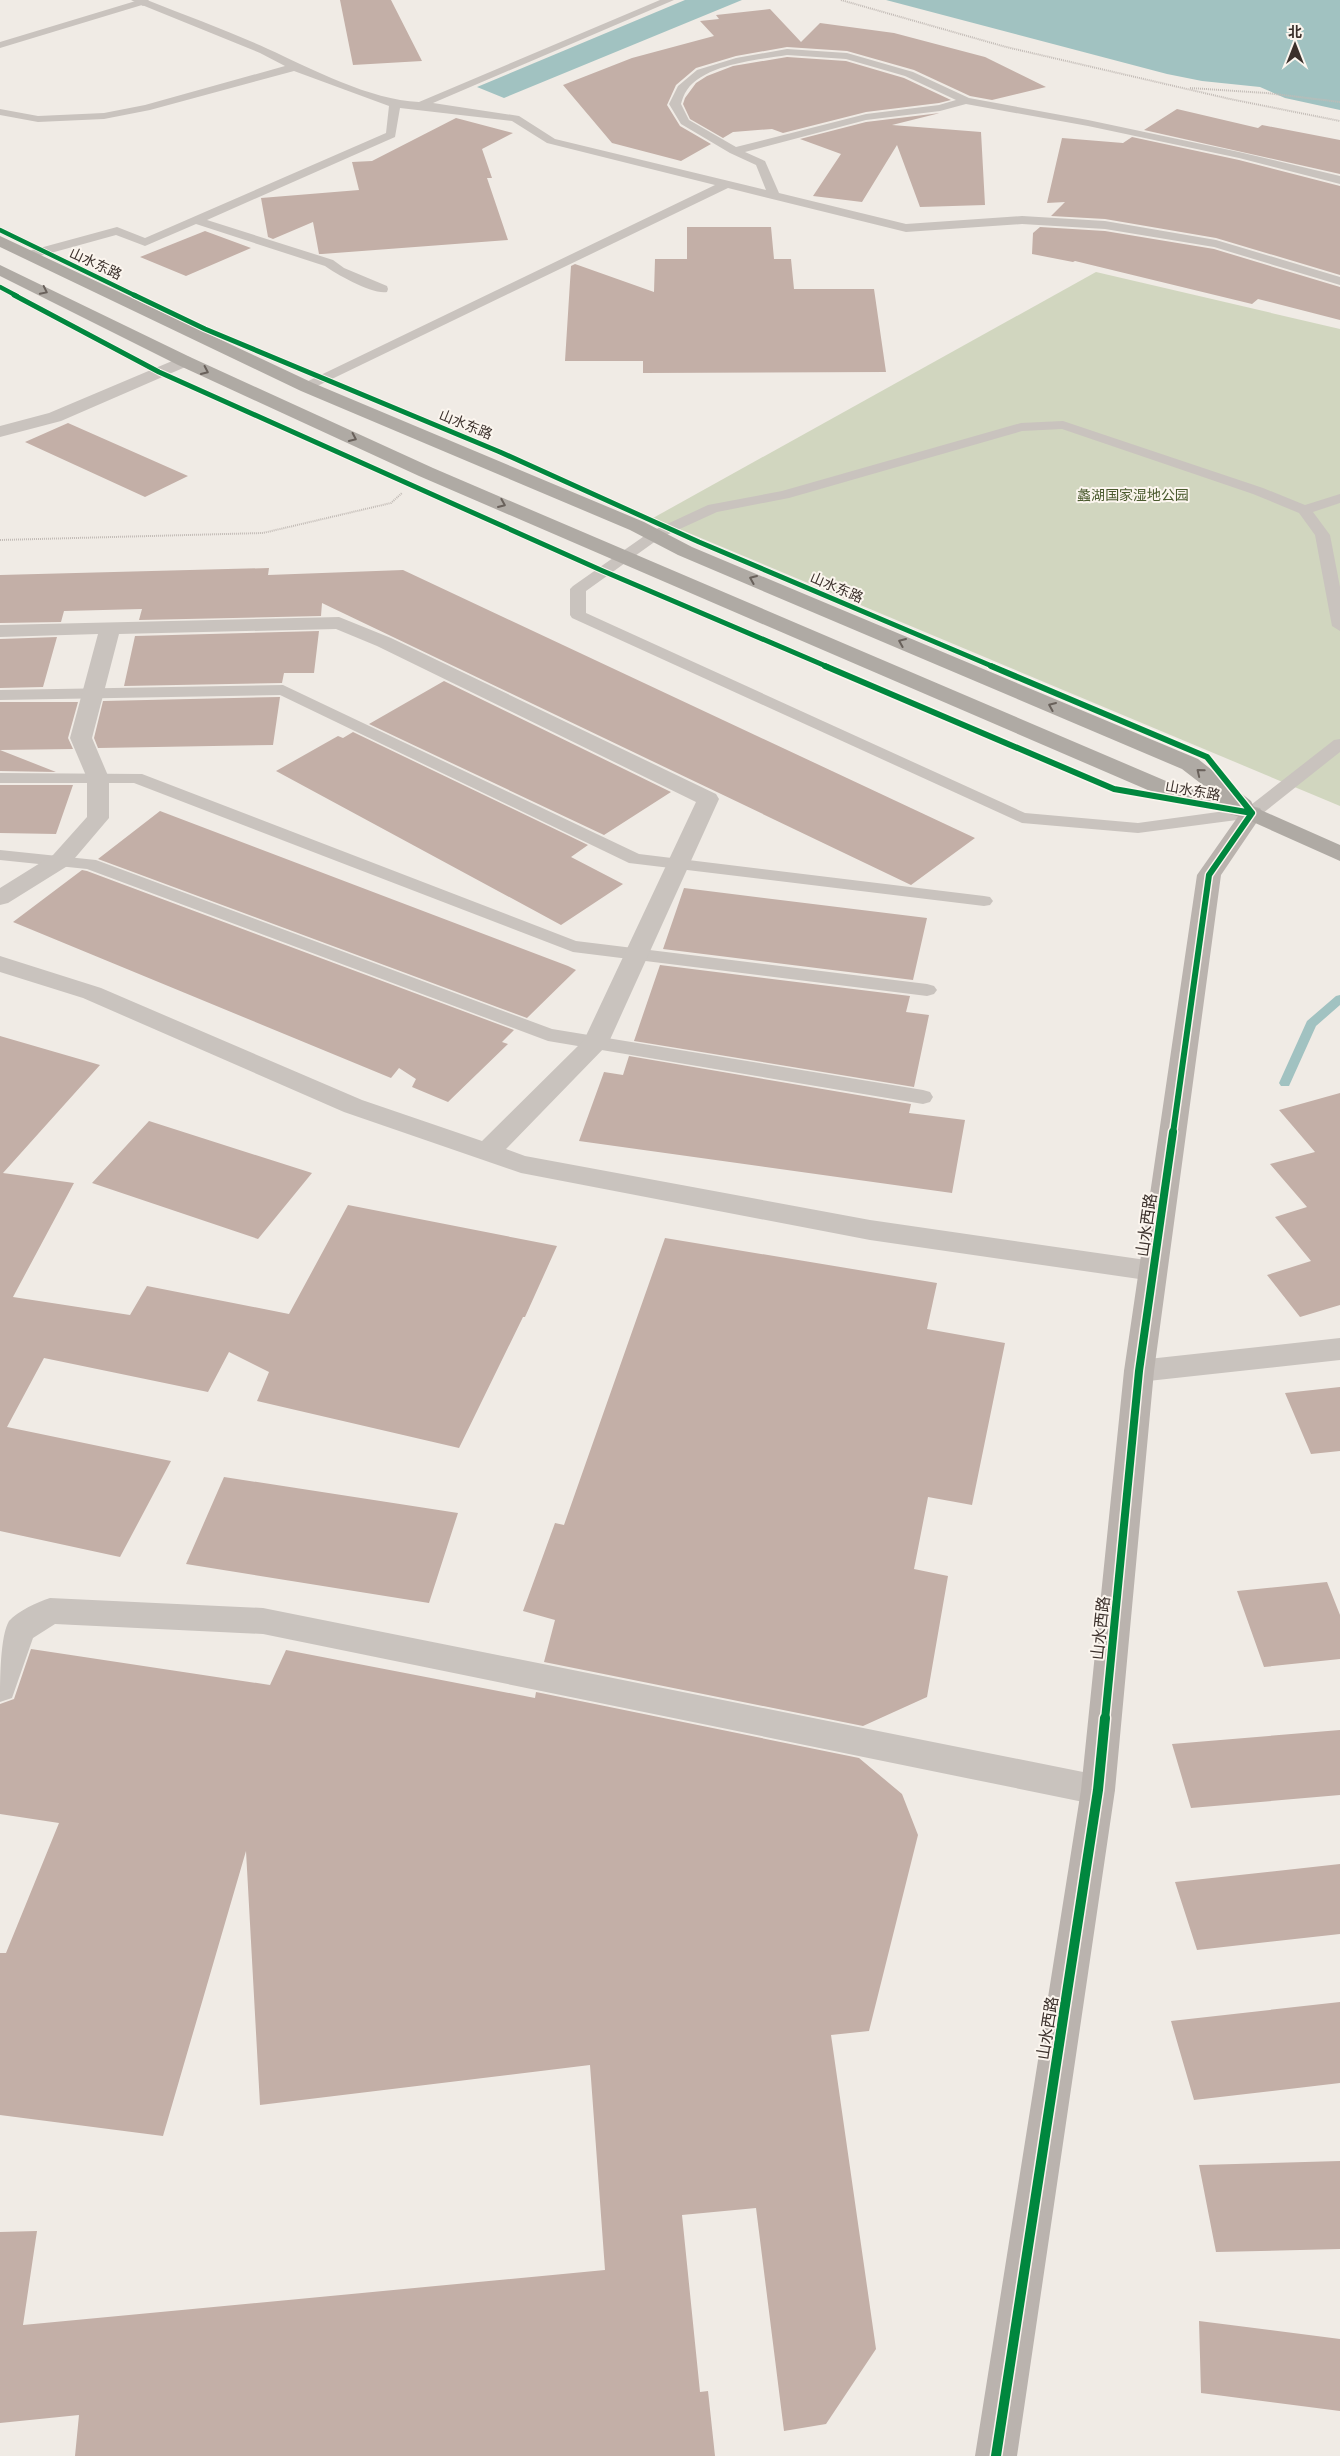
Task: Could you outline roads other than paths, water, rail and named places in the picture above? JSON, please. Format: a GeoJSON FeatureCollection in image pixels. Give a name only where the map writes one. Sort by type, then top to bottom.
{"type":"FeatureCollection","features":[{"type":"Feature","properties":{"kind":"highway","name":"山水东路"},"geometry":{"type":"LineString","coordinates":[[0,241],[307,387],[655,535],[685,551],[1190,764],[1252,813]]}},
{"type":"Feature","properties":{"kind":"highway","name":"山水东路"},"geometry":{"type":"LineString","coordinates":[[0,270],[184,361],[426,472],[1165,789],[1252,813],[1340,854]]}},
{"type":"Feature","properties":{"kind":"street"},"geometry":{"type":"LineString","coordinates":[[0,432],[55,417],[184,361]]}},
{"type":"Feature","properties":{"kind":"street"},"geometry":{"type":"LineString","coordinates":[[0,631],[339,623],[384,642],[708,799],[638,954],[594,1044],[487,1152]]}},
{"type":"Feature","properties":{"kind":"street"},"geometry":{"type":"LineString","coordinates":[[0,898],[61,860],[98,818],[98,778],[81,738],[110,628]]}},
{"type":"Feature","properties":{"kind":"street","name":"山水西路"},"geometry":{"type":"LineString","coordinates":[[996,2456],[1098,1790],[1139,1371],[1210,874],[1252,813]]}},
{"type":"Feature","properties":{"kind":"street"},"geometry":{"type":"LineString","coordinates":[[0,964],[92,993],[353,1106],[521,1164],[870,1230],[1154,1271]]}},
{"type":"Feature","properties":{"kind":"street"},"geometry":{"type":"LineString","coordinates":[[1139,1371],[1340,1349]]}},
{"type":"Feature","properties":{"kind":"street"},"geometry":{"type":"LineString","coordinates":[[0,1688],[20,1630],[50,1611],[263,1621],[1098,1790]]}},
{"type":"Feature","properties":{"kind":"lane"},"geometry":{"type":"LineString","coordinates":[[420,104],[669,0]]}},
{"type":"Feature","properties":{"kind":"lane"},"geometry":{"type":"LineString","coordinates":[[0,45],[141,1],[264,51],[295,67],[395,104],[420,104],[516,118],[551,141],[906,228],[1022,220],[1105,225],[1216,244],[1340,281]]}},
{"type":"Feature","properties":{"kind":"lane"},"geometry":{"type":"LineString","coordinates":[[774,196],[761,163],[734,151],[685,122],[675,104],[682,88],[701,72],[740,60],[787,52],[848,56],[908,74],[966,101],[1173,141],[1340,180]]}},
{"type":"Feature","properties":{"kind":"lane"},"geometry":{"type":"LineString","coordinates":[[0,112],[38,119],[104,116],[146,108],[295,67]]}},
{"type":"Feature","properties":{"kind":"lane"},"geometry":{"type":"LineString","coordinates":[[734,151],[866,116],[940,108],[966,101]]}},
{"type":"Feature","properties":{"kind":"lane"},"geometry":{"type":"LineString","coordinates":[[29,255],[117,231],[145,242],[390,135],[395,104]]}},
{"type":"Feature","properties":{"kind":"lane"},"geometry":{"type":"LineString","coordinates":[[307,387],[726,184]]}},
{"type":"Feature","properties":{"kind":"lane"},"geometry":{"type":"LineString","coordinates":[[196,220],[329,263],[340,272],[382,289]]}},
{"type":"Feature","properties":{"kind":"lane"},"geometry":{"type":"LineString","coordinates":[[1340,626],[1322,535],[1304,510],[1258,491],[1063,425],[1021,427],[784,495],[713,508],[655,535],[578,589],[578,615],[1022,818],[1138,828],[1252,813],[1340,744]]}},
{"type":"Feature","properties":{"kind":"lane"},"geometry":{"type":"LineString","coordinates":[[1304,510],[1340,498]]}},
{"type":"Feature","properties":{"kind":"lane"},"geometry":{"type":"LineString","coordinates":[[0,695],[283,690],[635,859],[984,901]]}},
{"type":"Feature","properties":{"kind":"lane"},"geometry":{"type":"LineString","coordinates":[[0,778],[136,778],[573,946],[927,990]]}},
{"type":"Feature","properties":{"kind":"lane"},"geometry":{"type":"LineString","coordinates":[[0,855],[90,864],[548,1034],[594,1044],[923,1097]]}},
{"type":"Feature","properties":{"kind":"water"},"geometry":{"type":"Polygon","coordinates":[[[685,0],[742,0],[504,98],[477,87],[685,0]]]}},
{"type":"Feature","properties":{"kind":"water"},"geometry":{"type":"Polygon","coordinates":[[[886,0],[1340,0],[1340,110],[1285,98],[1260,87],[1202,81],[1167,74],[886,0]]]}},
{"type":"Feature","properties":{"kind":"waterway"},"geometry":{"type":"LineString","coordinates":[[1285,1083],[1311,1024],[1340,999]]}},
{"type":"Feature","properties":{"kind":"park label","name":"蠡湖国家湿地公园"},"geometry":{"type":"Point","coordinates":[1133,494]}}]}
